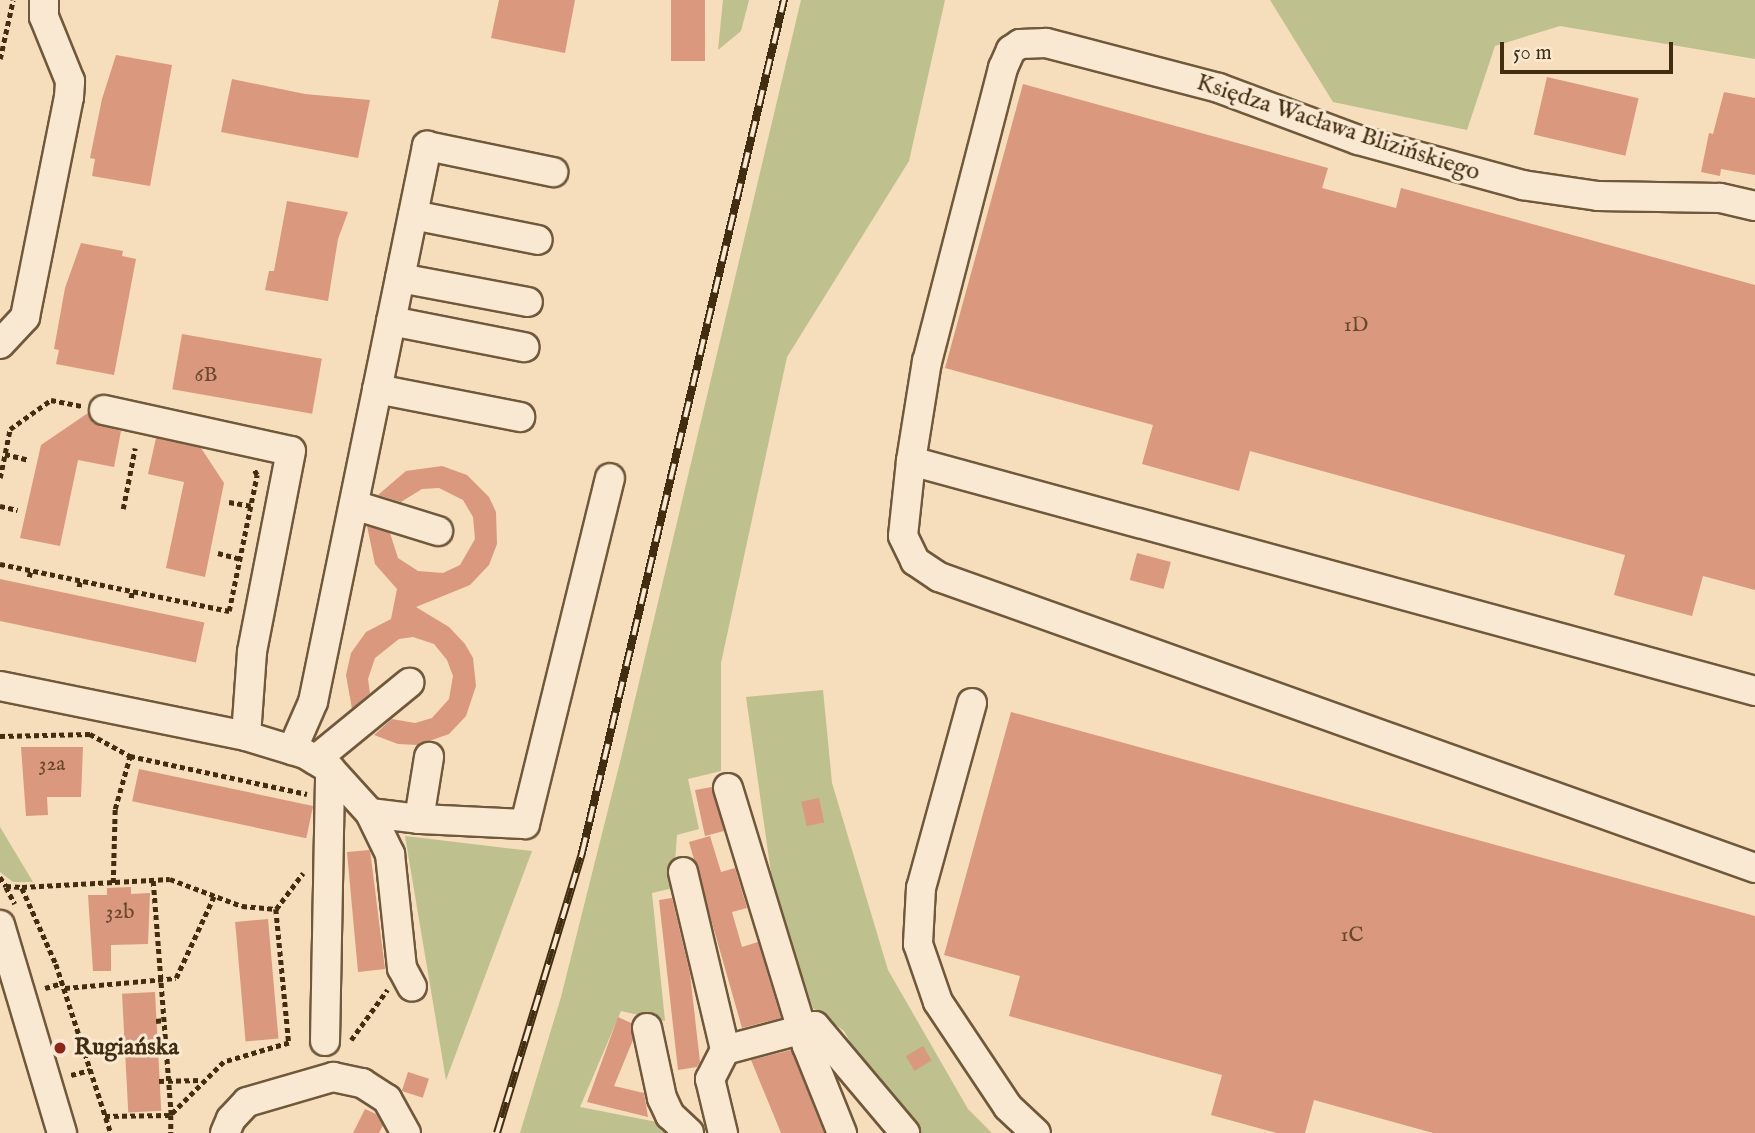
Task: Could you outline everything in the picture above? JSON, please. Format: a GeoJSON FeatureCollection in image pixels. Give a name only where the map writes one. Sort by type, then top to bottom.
{"type":"FeatureCollection","features":[{"type":"Feature","properties":{"kind":"street"},"geometry":{"type":"LineString","coordinates":[[0,344],[25,317],[69,97],[70,81],[44,17],[44,0]]}},
{"type":"Feature","properties":{"kind":"street","name":"Księdza Wacława Blizińskiego"},"geometry":{"type":"LineString","coordinates":[[911,461],[927,361],[1011,50],[1031,41],[1253,99],[1358,140],[1523,185],[1598,196],[1719,198],[1755,206]]}},
{"type":"Feature","properties":{"kind":"street"},"geometry":{"type":"LineString","coordinates":[[337,1042],[331,800],[312,760],[313,702],[427,146],[553,172]]}},
{"type":"Feature","properties":{"kind":"street"},"geometry":{"type":"LineString","coordinates":[[413,215],[538,240]]}},
{"type":"Feature","properties":{"kind":"street"},"geometry":{"type":"LineString","coordinates":[[400,278],[527,302]]}},
{"type":"Feature","properties":{"kind":"street"},"geometry":{"type":"LineString","coordinates":[[391,321],[524,347]]}},
{"type":"Feature","properties":{"kind":"street"},"geometry":{"type":"LineString","coordinates":[[377,389],[520,417]]}},
{"type":"Feature","properties":{"kind":"street"},"geometry":{"type":"LineString","coordinates":[[104,410],[286,447],[293,458],[252,652],[246,736]]}},
{"type":"Feature","properties":{"kind":"street"},"geometry":{"type":"LineString","coordinates":[[1755,691],[911,461],[903,536],[915,561],[939,577],[1755,868]]}},
{"type":"Feature","properties":{"kind":"street"},"geometry":{"type":"LineString","coordinates":[[370,813],[419,819],[524,824],[610,478]]}},
{"type":"Feature","properties":{"kind":"street"},"geometry":{"type":"LineString","coordinates":[[354,505],[438,531]]}},
{"type":"Feature","properties":{"kind":"street"},"geometry":{"type":"LineString","coordinates":[[312,760],[409,683]]}},
{"type":"Feature","properties":{"kind":"street"},"geometry":{"type":"LineString","coordinates":[[0,686],[246,736],[312,760],[370,813],[390,854],[407,977]]}},
{"type":"Feature","properties":{"kind":"street"},"geometry":{"type":"LineString","coordinates":[[972,703],[921,888],[918,944],[938,1002],[1008,1107],[1036,1133]]}},
{"type":"Feature","properties":{"kind":"street"},"geometry":{"type":"LineString","coordinates":[[419,819],[429,757]]}},
{"type":"Feature","properties":{"kind":"street"},"geometry":{"type":"LineString","coordinates":[[728,788],[801,1027],[842,1133]]}},
{"type":"Feature","properties":{"kind":"street"},"geometry":{"type":"LineString","coordinates":[[683,872],[725,1049],[710,1079],[723,1133]]}},
{"type":"Feature","properties":{"kind":"street"},"geometry":{"type":"LineString","coordinates":[[1,933],[62,1133]]}},
{"type":"Feature","properties":{"kind":"street"},"geometry":{"type":"LineString","coordinates":[[725,1049],[801,1027],[815,1026],[824,1032],[873,1101],[905,1133]]}},
{"type":"Feature","properties":{"kind":"street"},"geometry":{"type":"LineString","coordinates":[[647,1028],[662,1098],[670,1115],[690,1133]]}},
{"type":"Feature","properties":{"kind":"street"},"geometry":{"type":"LineString","coordinates":[[225,1133],[231,1119],[247,1102],[333,1077],[362,1083],[387,1099],[401,1117],[406,1133]]}},
{"type":"Feature","properties":{"kind":"path"},"geometry":{"type":"LineString","coordinates":[[0,59],[13,0]]}},
{"type":"Feature","properties":{"kind":"path"},"geometry":{"type":"LineString","coordinates":[[0,478],[10,429],[51,400],[104,410]]}},
{"type":"Feature","properties":{"kind":"path"},"geometry":{"type":"LineString","coordinates":[[0,564],[229,611],[257,475],[235,437]]}},
{"type":"Feature","properties":{"kind":"path"},"geometry":{"type":"LineString","coordinates":[[122,509],[135,448]]}},
{"type":"Feature","properties":{"kind":"path"},"geometry":{"type":"LineString","coordinates":[[5,454],[29,460]]}},
{"type":"Feature","properties":{"kind":"path"},"geometry":{"type":"LineString","coordinates":[[229,502],[251,506]]}},
{"type":"Feature","properties":{"kind":"path"},"geometry":{"type":"LineString","coordinates":[[0,506],[18,510]]}},
{"type":"Feature","properties":{"kind":"path"},"geometry":{"type":"LineString","coordinates":[[218,553],[240,559]]}},
{"type":"Feature","properties":{"kind":"path"},"geometry":{"type":"LineString","coordinates":[[29,577],[31,570]]}},
{"type":"Feature","properties":{"kind":"path"},"geometry":{"type":"LineString","coordinates":[[79,587],[80,580]]}},
{"type":"Feature","properties":{"kind":"path"},"geometry":{"type":"LineString","coordinates":[[131,598],[132,591]]}},
{"type":"Feature","properties":{"kind":"path"},"geometry":{"type":"LineString","coordinates":[[0,736],[90,734],[130,756],[331,800]]}},
{"type":"Feature","properties":{"kind":"path"},"geometry":{"type":"LineString","coordinates":[[113,883],[115,809],[130,756]]}},
{"type":"Feature","properties":{"kind":"path"},"geometry":{"type":"LineString","coordinates":[[0,877],[6,886],[22,887],[170,879],[242,906],[276,909],[289,1043],[224,1062],[202,1080],[171,1115],[106,1116]]}},
{"type":"Feature","properties":{"kind":"path"},"geometry":{"type":"LineString","coordinates":[[153,880],[171,1133]]}},
{"type":"Feature","properties":{"kind":"path"},"geometry":{"type":"LineString","coordinates":[[22,887],[63,985],[111,1133]]}},
{"type":"Feature","properties":{"kind":"path"},"geometry":{"type":"LineString","coordinates":[[45,988],[176,978],[214,896]]}},
{"type":"Feature","properties":{"kind":"path"},"geometry":{"type":"LineString","coordinates":[[337,1042],[407,977]]}},
{"type":"Feature","properties":{"kind":"path"},"geometry":{"type":"LineString","coordinates":[[156,1021],[164,1020]]}},
{"type":"Feature","properties":{"kind":"path"},"geometry":{"type":"LineString","coordinates":[[68,1076],[90,1070]]}},
{"type":"Feature","properties":{"kind":"path"},"geometry":{"type":"LineString","coordinates":[[159,1081],[202,1080]]}},
{"type":"Feature","properties":{"kind":"green space"},"geometry":{"type":"Polygon","coordinates":[[[723,0],[749,0],[741,31],[718,50],[723,0]]]}},
{"type":"Feature","properties":{"kind":"green space"},"geometry":{"type":"Polygon","coordinates":[[[801,0],[945,0],[909,161],[787,357],[721,663],[721,771],[688,779],[699,829],[677,835],[673,888],[652,893],[665,1021],[621,1011],[580,1107],[662,1123],[673,1133],[520,1133],[561,997],[621,758],[801,0]]]}},
{"type":"Feature","properties":{"kind":"green space"},"geometry":{"type":"Polygon","coordinates":[[[1270,0],[1755,0],[1755,59],[1560,26],[1495,46],[1467,130],[1333,102],[1270,0]]]}},
{"type":"Feature","properties":{"kind":"green space"},"geometry":{"type":"Polygon","coordinates":[[[823,690],[832,783],[888,970],[968,1109],[992,1133],[916,1133],[879,1093],[844,1031],[813,1008],[774,894],[746,697],[823,690]]]}},
{"type":"Feature","properties":{"kind":"green space"},"geometry":{"type":"Polygon","coordinates":[[[0,827],[33,882],[13,882],[0,872],[0,827]]]}},
{"type":"Feature","properties":{"kind":"green space"},"geometry":{"type":"Polygon","coordinates":[[[405,836],[532,851],[446,1080],[405,836]]]}},
{"type":"Feature","properties":{"kind":"building"},"geometry":{"type":"Polygon","coordinates":[[[499,0],[575,0],[565,53],[491,38],[499,0]]]}},
{"type":"Feature","properties":{"kind":"building"},"geometry":{"type":"Polygon","coordinates":[[[671,0],[705,0],[705,61],[671,61],[671,0]]]}},
{"type":"Feature","properties":{"kind":"building"},"geometry":{"type":"Polygon","coordinates":[[[116,55],[172,65],[150,186],[92,176],[95,159],[90,158],[102,99],[116,55]]]}},
{"type":"Feature","properties":{"kind":"building"},"geometry":{"type":"Polygon","coordinates":[[[1547,77],[1639,98],[1625,156],[1534,134],[1547,77]]]}},
{"type":"Feature","properties":{"kind":"building"},"geometry":{"type":"Polygon","coordinates":[[[232,79],[305,94],[370,100],[358,158],[221,132],[232,79]]]}},
{"type":"Feature","properties":{"kind":"building"},"geometry":{"type":"Polygon","coordinates":[[[1023,84],[1328,168],[1322,188],[1396,208],[1401,188],[1755,285],[1755,590],[1703,576],[1692,616],[1614,595],[1625,555],[1250,451],[1239,491],[1142,464],[1153,425],[945,368],[1023,84]]]}},
{"type":"Feature","properties":{"kind":"building"},"geometry":{"type":"Polygon","coordinates":[[[1724,92],[1755,98],[1755,175],[1721,169],[1720,176],[1701,172],[1709,133],[1713,134],[1724,92]]]}},
{"type":"Feature","properties":{"kind":"building"},"geometry":{"type":"Polygon","coordinates":[[[287,201],[348,212],[338,239],[328,301],[265,290],[269,271],[274,271],[287,201]]]}},
{"type":"Feature","properties":{"kind":"building"},"geometry":{"type":"Polygon","coordinates":[[[81,243],[123,251],[122,256],[136,259],[114,375],[56,364],[59,350],[54,349],[65,288],[81,243]]]}},
{"type":"Feature","properties":{"kind":"building"},"geometry":{"type":"Polygon","coordinates":[[[182,334],[322,359],[312,414],[172,389],[182,334]]]}},
{"type":"Feature","properties":{"kind":"building"},"geometry":{"type":"Polygon","coordinates":[[[88,413],[93,423],[121,431],[114,467],[78,460],[60,546],[20,538],[41,445],[88,413]]]}},
{"type":"Feature","properties":{"kind":"building"},"geometry":{"type":"Polygon","coordinates":[[[156,438],[201,448],[224,483],[205,577],[166,568],[184,482],[148,474],[156,438]]]}},
{"type":"Feature","properties":{"kind":"building"},"geometry":{"type":"Polygon","coordinates":[[[442,466],[467,475],[489,497],[496,512],[497,544],[489,565],[470,585],[416,607],[449,627],[465,644],[473,658],[476,686],[466,716],[449,734],[418,745],[398,744],[374,735],[392,719],[415,723],[432,718],[449,699],[453,676],[447,660],[434,644],[413,637],[399,639],[375,658],[368,679],[370,693],[352,709],[346,675],[351,653],[366,632],[391,619],[397,589],[375,564],[367,526],[390,533],[398,558],[418,571],[443,573],[460,565],[475,539],[473,517],[463,500],[439,488],[422,489],[401,502],[378,495],[406,471],[442,466]]]}},
{"type":"Feature","properties":{"kind":"building"},"geometry":{"type":"Polygon","coordinates":[[[1137,553],[1171,562],[1164,589],[1130,580],[1137,553]]]}},
{"type":"Feature","properties":{"kind":"building"},"geometry":{"type":"Polygon","coordinates":[[[0,579],[204,622],[196,663],[0,621],[0,579]]]}},
{"type":"Feature","properties":{"kind":"building"},"geometry":{"type":"Polygon","coordinates":[[[1011,712],[1755,916],[1755,1133],[1433,1133],[1314,1100],[1305,1133],[1277,1133],[1211,1115],[1222,1075],[1009,1016],[1020,976],[944,955],[1011,712]]]}},
{"type":"Feature","properties":{"kind":"building"},"geometry":{"type":"Polygon","coordinates":[[[21,747],[83,747],[81,797],[47,797],[48,815],[26,816],[21,747]]]}},
{"type":"Feature","properties":{"kind":"building"},"geometry":{"type":"Polygon","coordinates":[[[139,769],[313,806],[306,838],[132,801],[139,769]]]}},
{"type":"Feature","properties":{"kind":"building"},"geometry":{"type":"Polygon","coordinates":[[[712,787],[724,831],[705,836],[695,790],[712,787]]]}},
{"type":"Feature","properties":{"kind":"building"},"geometry":{"type":"Polygon","coordinates":[[[819,798],[824,822],[807,826],[801,802],[819,798]]]}},
{"type":"Feature","properties":{"kind":"building"},"geometry":{"type":"Polygon","coordinates":[[[710,836],[721,872],[735,868],[747,908],[732,912],[742,947],[758,942],[781,1018],[742,1028],[689,842],[710,836]]]}},
{"type":"Feature","properties":{"kind":"building"},"geometry":{"type":"Polygon","coordinates":[[[370,850],[385,969],[358,972],[347,852],[370,850]]]}},
{"type":"Feature","properties":{"kind":"building"},"geometry":{"type":"Polygon","coordinates":[[[131,887],[131,894],[150,893],[148,944],[111,945],[111,971],[93,971],[88,895],[107,895],[107,888],[131,887]]]}},
{"type":"Feature","properties":{"kind":"building"},"geometry":{"type":"Polygon","coordinates":[[[672,898],[690,974],[700,1062],[697,1067],[678,1070],[659,900],[672,898]]]}},
{"type":"Feature","properties":{"kind":"building"},"geometry":{"type":"Polygon","coordinates":[[[268,919],[278,1039],[246,1041],[235,922],[268,919]]]}},
{"type":"Feature","properties":{"kind":"building"},"geometry":{"type":"Polygon","coordinates":[[[155,992],[161,1111],[128,1113],[122,994],[155,992]]]}},
{"type":"Feature","properties":{"kind":"building"},"geometry":{"type":"Polygon","coordinates":[[[618,1017],[631,1023],[633,1040],[614,1086],[644,1093],[648,1117],[587,1102],[618,1017]]]}},
{"type":"Feature","properties":{"kind":"building"},"geometry":{"type":"Polygon","coordinates":[[[923,1046],[932,1061],[915,1071],[906,1056],[923,1046]]]}},
{"type":"Feature","properties":{"kind":"building"},"geometry":{"type":"Polygon","coordinates":[[[791,1050],[824,1133],[781,1133],[751,1060],[791,1050]]]}},
{"type":"Feature","properties":{"kind":"building"},"geometry":{"type":"Polygon","coordinates":[[[408,1072],[429,1079],[423,1098],[402,1091],[408,1072]]]}},
{"type":"Feature","properties":{"kind":"building"},"geometry":{"type":"Polygon","coordinates":[[[365,1109],[376,1114],[383,1125],[379,1133],[353,1133],[365,1109]]]}},
{"type":"Feature","properties":{"kind":"railway"},"geometry":{"type":"LineString","coordinates":[[497,1133],[582,853],[784,0]]}},
{"type":"Feature","properties":{"kind":"place","name":"Rugiańska"},"geometry":{"type":"Point","coordinates":[60,1048]}}]}
